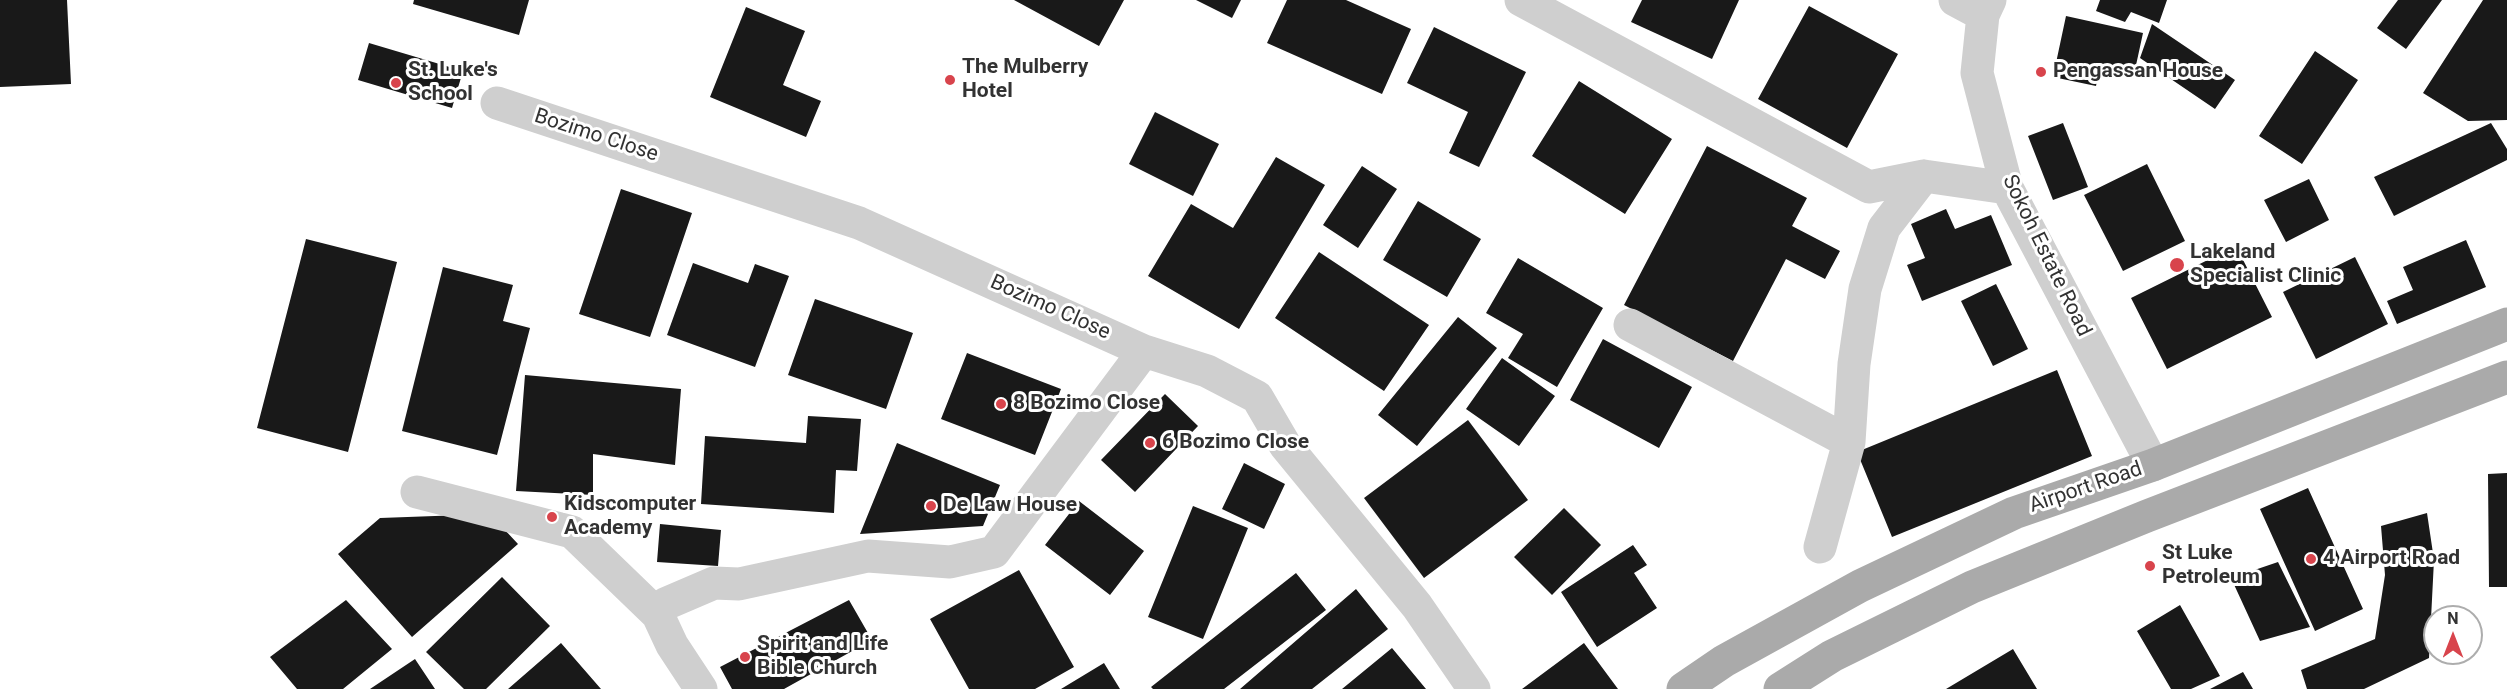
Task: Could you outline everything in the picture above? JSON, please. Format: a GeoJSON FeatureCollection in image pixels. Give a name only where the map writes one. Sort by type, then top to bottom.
{"type":"FeatureCollection","features":[{"type":"Feature","properties":{"kind":"main road","name":"Airport Road"},"geometry":{"type":"LineString","coordinates":[[1683,689],[1724,661],[1880,576],[2014,513],[2153,465],[2507,324]]}},
{"type":"Feature","properties":{"kind":"main road"},"geometry":{"type":"LineString","coordinates":[[1780,689],[1832,656],[1972,587],[2147,516],[2507,377]]}},
{"type":"Feature","properties":{"kind":"street"},"geometry":{"type":"LineString","coordinates":[[1521,0],[1869,187],[1924,176],[2007,188]]}},
{"type":"Feature","properties":{"kind":"street"},"geometry":{"type":"LineString","coordinates":[[1955,0],[1987,8]]}},
{"type":"Feature","properties":{"kind":"street","name":"Sokoh Estate Road"},"geometry":{"type":"LineString","coordinates":[[1987,8],[1977,73],[2007,188],[2153,465]]}},
{"type":"Feature","properties":{"kind":"street","name":"Bozimo Close"},"geometry":{"type":"LineString","coordinates":[[497,103],[859,223],[1144,351],[1207,371],[1257,397],[1286,445],[1417,606],[1474,689]]}},
{"type":"Feature","properties":{"kind":"street"},"geometry":{"type":"LineString","coordinates":[[1820,546],[1849,442],[1854,364],[1865,289],[1884,228],[1924,176]]}},
{"type":"Feature","properties":{"kind":"street"},"geometry":{"type":"LineString","coordinates":[[1630,325],[1849,442]]}},
{"type":"Feature","properties":{"kind":"street"},"geometry":{"type":"LineString","coordinates":[[658,615],[665,604],[714,583],[739,584],[868,556],[950,562],[994,552],[1144,351]]}},
{"type":"Feature","properties":{"kind":"street"},"geometry":{"type":"LineString","coordinates":[[417,492],[572,532],[658,615],[672,645],[701,689]]}},
{"type":"Feature","properties":{"kind":"building"},"geometry":{"type":"Polygon","coordinates":[[[0,0],[67,0],[71,84],[0,87],[0,0]]]}},
{"type":"Feature","properties":{"kind":"building"},"geometry":{"type":"Polygon","coordinates":[[[414,0],[529,0],[519,35],[413,4],[414,0]]]}},
{"type":"Feature","properties":{"kind":"building"},"geometry":{"type":"Polygon","coordinates":[[[1014,0],[1124,0],[1099,46],[1014,0]]]}},
{"type":"Feature","properties":{"kind":"building"},"geometry":{"type":"Polygon","coordinates":[[[1196,0],[1241,0],[1232,18],[1196,0]]]}},
{"type":"Feature","properties":{"kind":"building"},"geometry":{"type":"Polygon","coordinates":[[[1287,0],[1346,0],[1411,29],[1382,94],[1267,43],[1287,0]]]}},
{"type":"Feature","properties":{"kind":"building"},"geometry":{"type":"Polygon","coordinates":[[[1642,0],[1739,0],[1712,59],[1631,22],[1642,0]]]}},
{"type":"Feature","properties":{"kind":"building"},"geometry":{"type":"Polygon","coordinates":[[[2100,0],[2167,0],[2159,23],[2131,12],[2125,22],[2096,11],[2100,0]]]}},
{"type":"Feature","properties":{"kind":"building"},"geometry":{"type":"Polygon","coordinates":[[[2398,0],[2442,0],[2406,49],[2377,28],[2398,0]]]}},
{"type":"Feature","properties":{"kind":"building"},"geometry":{"type":"Polygon","coordinates":[[[2483,0],[2507,0],[2507,120],[2468,121],[2423,93],[2483,0]]]}},
{"type":"Feature","properties":{"kind":"building"},"geometry":{"type":"Polygon","coordinates":[[[1809,6],[1898,54],[1847,148],[1758,99],[1809,6]]]}},
{"type":"Feature","properties":{"kind":"building"},"geometry":{"type":"Polygon","coordinates":[[[746,7],[805,31],[783,85],[821,101],[806,137],[710,97],[746,7]]]}},
{"type":"Feature","properties":{"kind":"building"},"geometry":{"type":"Polygon","coordinates":[[[2066,16],[2143,33],[2133,79],[2099,71],[2096,86],[2053,77],[2066,16]]]}},
{"type":"Feature","properties":{"kind":"building"},"geometry":{"type":"Polygon","coordinates":[[[2152,24],[2235,80],[2215,109],[2140,58],[2152,24]]]}},
{"type":"Feature","properties":{"kind":"building"},"geometry":{"type":"Polygon","coordinates":[[[1434,27],[1526,72],[1479,167],[1449,153],[1468,112],[1407,83],[1434,27]]]}},
{"type":"Feature","properties":{"kind":"building"},"geometry":{"type":"Polygon","coordinates":[[[369,43],[463,71],[452,108],[358,80],[369,43]]]}},
{"type":"Feature","properties":{"kind":"building"},"geometry":{"type":"Polygon","coordinates":[[[2315,51],[2358,80],[2302,164],[2259,136],[2315,51]]]}},
{"type":"Feature","properties":{"kind":"building"},"geometry":{"type":"Polygon","coordinates":[[[1579,81],[1672,139],[1625,214],[1532,156],[1579,81]]]}},
{"type":"Feature","properties":{"kind":"building"},"geometry":{"type":"Polygon","coordinates":[[[1155,112],[1219,144],[1193,196],[1129,164],[1155,112]]]}},
{"type":"Feature","properties":{"kind":"building"},"geometry":{"type":"Polygon","coordinates":[[[2063,123],[2088,187],[2053,200],[2028,136],[2063,123]]]}},
{"type":"Feature","properties":{"kind":"building"},"geometry":{"type":"Polygon","coordinates":[[[2491,123],[2507,149],[2507,160],[2394,216],[2374,177],[2491,123]]]}},
{"type":"Feature","properties":{"kind":"building"},"geometry":{"type":"Polygon","coordinates":[[[1707,146],[1807,198],[1792,226],[1840,251],[1825,279],[1786,259],[1733,361],[1624,305],[1707,146]]]}},
{"type":"Feature","properties":{"kind":"building"},"geometry":{"type":"Polygon","coordinates":[[[1276,157],[1325,185],[1239,329],[1148,276],[1191,204],[1233,228],[1276,157]]]}},
{"type":"Feature","properties":{"kind":"building"},"geometry":{"type":"Polygon","coordinates":[[[2147,164],[2185,241],[2123,271],[2084,195],[2147,164]]]}},
{"type":"Feature","properties":{"kind":"building"},"geometry":{"type":"Polygon","coordinates":[[[1362,166],[1397,189],[1358,248],[1323,225],[1362,166]]]}},
{"type":"Feature","properties":{"kind":"building"},"geometry":{"type":"Polygon","coordinates":[[[2309,179],[2329,220],[2286,242],[2264,200],[2309,179]]]}},
{"type":"Feature","properties":{"kind":"building"},"geometry":{"type":"Polygon","coordinates":[[[621,189],[692,213],[650,337],[579,314],[621,189]]]}},
{"type":"Feature","properties":{"kind":"building"},"geometry":{"type":"Polygon","coordinates":[[[1418,201],[1481,239],[1447,297],[1383,260],[1418,201]]]}},
{"type":"Feature","properties":{"kind":"building"},"geometry":{"type":"Polygon","coordinates":[[[1946,209],[1955,229],[1991,215],[2012,265],[1922,301],[1907,265],[1925,258],[1911,224],[1946,209]]]}},
{"type":"Feature","properties":{"kind":"building"},"geometry":{"type":"Polygon","coordinates":[[[306,239],[397,262],[348,452],[257,428],[306,239]]]}},
{"type":"Feature","properties":{"kind":"building"},"geometry":{"type":"Polygon","coordinates":[[[2466,240],[2486,287],[2397,324],[2387,301],[2413,290],[2403,267],[2466,240]]]}},
{"type":"Feature","properties":{"kind":"building"},"geometry":{"type":"Polygon","coordinates":[[[2236,246],[2272,317],[2167,369],[2131,298],[2236,246]]]}},
{"type":"Feature","properties":{"kind":"building"},"geometry":{"type":"Polygon","coordinates":[[[1319,252],[1429,325],[1384,391],[1275,318],[1319,252]]]}},
{"type":"Feature","properties":{"kind":"building"},"geometry":{"type":"Polygon","coordinates":[[[2355,257],[2388,324],[2316,359],[2283,292],[2355,257]]]}},
{"type":"Feature","properties":{"kind":"building"},"geometry":{"type":"Polygon","coordinates":[[[1518,258],[1603,308],[1557,387],[1508,358],[1523,334],[1486,313],[1518,258]]]}},
{"type":"Feature","properties":{"kind":"building"},"geometry":{"type":"Polygon","coordinates":[[[693,263],[748,283],[755,264],[789,276],[755,367],[667,335],[693,263]]]}},
{"type":"Feature","properties":{"kind":"building"},"geometry":{"type":"Polygon","coordinates":[[[443,267],[513,285],[503,321],[530,328],[497,455],[402,431],[443,267]]]}},
{"type":"Feature","properties":{"kind":"building"},"geometry":{"type":"Polygon","coordinates":[[[1996,284],[2028,349],[1993,366],[1961,301],[1996,284]]]}},
{"type":"Feature","properties":{"kind":"building"},"geometry":{"type":"Polygon","coordinates":[[[815,299],[913,333],[886,409],[788,375],[815,299]]]}},
{"type":"Feature","properties":{"kind":"building"},"geometry":{"type":"Polygon","coordinates":[[[1458,317],[1497,348],[1417,446],[1378,415],[1458,317]]]}},
{"type":"Feature","properties":{"kind":"building"},"geometry":{"type":"Polygon","coordinates":[[[1603,339],[1692,387],[1659,448],[1570,400],[1603,339]]]}},
{"type":"Feature","properties":{"kind":"building","name":"8 Bozimo Close"},"geometry":{"type":"Polygon","coordinates":[[[967,353],[1061,389],[1035,455],[941,419],[967,353]]]}},
{"type":"Feature","properties":{"kind":"building"},"geometry":{"type":"Polygon","coordinates":[[[1502,358],[1555,396],[1519,446],[1466,409],[1502,358]]]}},
{"type":"Feature","properties":{"kind":"building"},"geometry":{"type":"Polygon","coordinates":[[[2057,370],[2092,456],[1892,537],[1857,452],[2057,370]]]}},
{"type":"Feature","properties":{"kind":"building"},"geometry":{"type":"Polygon","coordinates":[[[525,375],[681,389],[675,465],[593,454],[593,495],[516,491],[525,375]]]}},
{"type":"Feature","properties":{"kind":"building","name":"6 Bozimo Close"},"geometry":{"type":"Polygon","coordinates":[[[1165,394],[1198,426],[1135,492],[1101,460],[1165,394]]]}},
{"type":"Feature","properties":{"kind":"building"},"geometry":{"type":"Polygon","coordinates":[[[808,416],[861,419],[857,471],[836,470],[834,513],[701,504],[705,436],[806,443],[808,416]]]}},
{"type":"Feature","properties":{"kind":"building"},"geometry":{"type":"Polygon","coordinates":[[[1468,420],[1528,500],[1424,578],[1364,498],[1468,420]]]}},
{"type":"Feature","properties":{"kind":"building","name":"De Law House"},"geometry":{"type":"Polygon","coordinates":[[[897,443],[1000,485],[983,526],[860,534],[897,443]]]}},
{"type":"Feature","properties":{"kind":"building"},"geometry":{"type":"Polygon","coordinates":[[[1244,463],[1285,484],[1264,529],[1222,509],[1244,463]]]}},
{"type":"Feature","properties":{"kind":"building"},"geometry":{"type":"Polygon","coordinates":[[[2507,473],[2507,587],[2489,587],[2488,474],[2507,473]]]}},
{"type":"Feature","properties":{"kind":"building","name":"4 Airport Road"},"geometry":{"type":"Polygon","coordinates":[[[2308,488],[2363,609],[2315,631],[2260,509],[2308,488]]]}},
{"type":"Feature","properties":{"kind":"building"},"geometry":{"type":"Polygon","coordinates":[[[1079,501],[1144,551],[1110,595],[1045,545],[1079,501]]]}},
{"type":"Feature","properties":{"kind":"building"},"geometry":{"type":"Polygon","coordinates":[[[1193,506],[1248,528],[1203,639],[1148,617],[1193,506]]]}},
{"type":"Feature","properties":{"kind":"building"},"geometry":{"type":"Polygon","coordinates":[[[1564,508],[1601,545],[1552,595],[1514,557],[1564,508]]]}},
{"type":"Feature","properties":{"kind":"building"},"geometry":{"type":"Polygon","coordinates":[[[2427,513],[2434,560],[2432,605],[2423,605],[2423,661],[2364,689],[2307,689],[2301,670],[2375,639],[2385,575],[2381,526],[2427,513]]]}},
{"type":"Feature","properties":{"kind":"building"},"geometry":{"type":"Polygon","coordinates":[[[490,514],[518,544],[412,637],[338,554],[380,518],[490,514]]]}},
{"type":"Feature","properties":{"kind":"building"},"geometry":{"type":"Polygon","coordinates":[[[660,524],[721,530],[718,566],[657,562],[660,524]]]}},
{"type":"Feature","properties":{"kind":"building"},"geometry":{"type":"Polygon","coordinates":[[[1633,545],[1647,565],[1634,573],[1657,608],[1597,647],[1561,592],[1633,545]]]}},
{"type":"Feature","properties":{"kind":"building"},"geometry":{"type":"Polygon","coordinates":[[[2278,562],[2310,627],[2260,641],[2231,578],[2278,562]]]}},
{"type":"Feature","properties":{"kind":"building"},"geometry":{"type":"Polygon","coordinates":[[[1019,570],[1074,667],[1035,689],[969,689],[930,619],[1019,570]]]}},
{"type":"Feature","properties":{"kind":"building"},"geometry":{"type":"Polygon","coordinates":[[[1296,573],[1326,610],[1224,689],[1153,689],[1151,687],[1296,573]]]}},
{"type":"Feature","properties":{"kind":"building"},"geometry":{"type":"Polygon","coordinates":[[[502,577],[550,626],[486,689],[464,689],[426,652],[502,577]]]}},
{"type":"Feature","properties":{"kind":"building"},"geometry":{"type":"Polygon","coordinates":[[[1356,589],[1388,629],[1312,689],[1240,689],[1356,589]]]}},
{"type":"Feature","properties":{"kind":"building"},"geometry":{"type":"Polygon","coordinates":[[[346,600],[392,649],[343,689],[297,689],[270,657],[346,600]]]}},
{"type":"Feature","properties":{"kind":"building"},"geometry":{"type":"Polygon","coordinates":[[[849,600],[872,640],[784,689],[732,689],[720,667],[849,600]]]}},
{"type":"Feature","properties":{"kind":"building"},"geometry":{"type":"Polygon","coordinates":[[[2180,605],[2220,676],[2191,689],[2171,689],[2137,631],[2180,605]]]}},
{"type":"Feature","properties":{"kind":"building"},"geometry":{"type":"Polygon","coordinates":[[[561,643],[601,689],[508,689],[561,643]]]}},
{"type":"Feature","properties":{"kind":"building"},"geometry":{"type":"Polygon","coordinates":[[[1584,643],[1618,689],[1522,689],[1584,643]]]}},
{"type":"Feature","properties":{"kind":"building"},"geometry":{"type":"Polygon","coordinates":[[[1392,648],[1426,689],[1342,689],[1392,648]]]}},
{"type":"Feature","properties":{"kind":"building"},"geometry":{"type":"Polygon","coordinates":[[[2013,649],[2037,689],[1946,689],[2013,649]]]}},
{"type":"Feature","properties":{"kind":"building"},"geometry":{"type":"Polygon","coordinates":[[[415,659],[435,689],[370,689],[415,659]]]}},
{"type":"Feature","properties":{"kind":"building"},"geometry":{"type":"Polygon","coordinates":[[[1104,663],[1120,689],[1061,689],[1104,663]]]}},
{"type":"Feature","properties":{"kind":"building"},"geometry":{"type":"Polygon","coordinates":[[[2243,672],[2253,689],[2210,689],[2243,672]]]}},
{"type":"Feature","properties":{"kind":"place","name":"Pengassan House"},"geometry":{"type":"Point","coordinates":[2041,72]}},
{"type":"Feature","properties":{"kind":"place","name":"The Mulberry Hotel"},"geometry":{"type":"Point","coordinates":[950,80]}},
{"type":"Feature","properties":{"kind":"place","name":"St. Luke's School"},"geometry":{"type":"Point","coordinates":[396,83]}},
{"type":"Feature","properties":{"kind":"place","name":"Lakeland Specialist Clinic"},"geometry":{"type":"Point","coordinates":[2177,265]}},
{"type":"Feature","properties":{"kind":"place","name":"8 Bozimo Close"},"geometry":{"type":"Point","coordinates":[1001,404]}},
{"type":"Feature","properties":{"kind":"place","name":"6 Bozimo Close"},"geometry":{"type":"Point","coordinates":[1150,443]}},
{"type":"Feature","properties":{"kind":"place","name":"De Law House"},"geometry":{"type":"Point","coordinates":[931,506]}},
{"type":"Feature","properties":{"kind":"place","name":"Kidscomputer Academy"},"geometry":{"type":"Point","coordinates":[552,517]}},
{"type":"Feature","properties":{"kind":"place","name":"4 Airport Road"},"geometry":{"type":"Point","coordinates":[2311,559]}},
{"type":"Feature","properties":{"kind":"place","name":"St Luke Petroleum"},"geometry":{"type":"Point","coordinates":[2150,566]}},
{"type":"Feature","properties":{"kind":"place","name":"Spirit and Life Bible Church"},"geometry":{"type":"Point","coordinates":[745,657]}}]}
